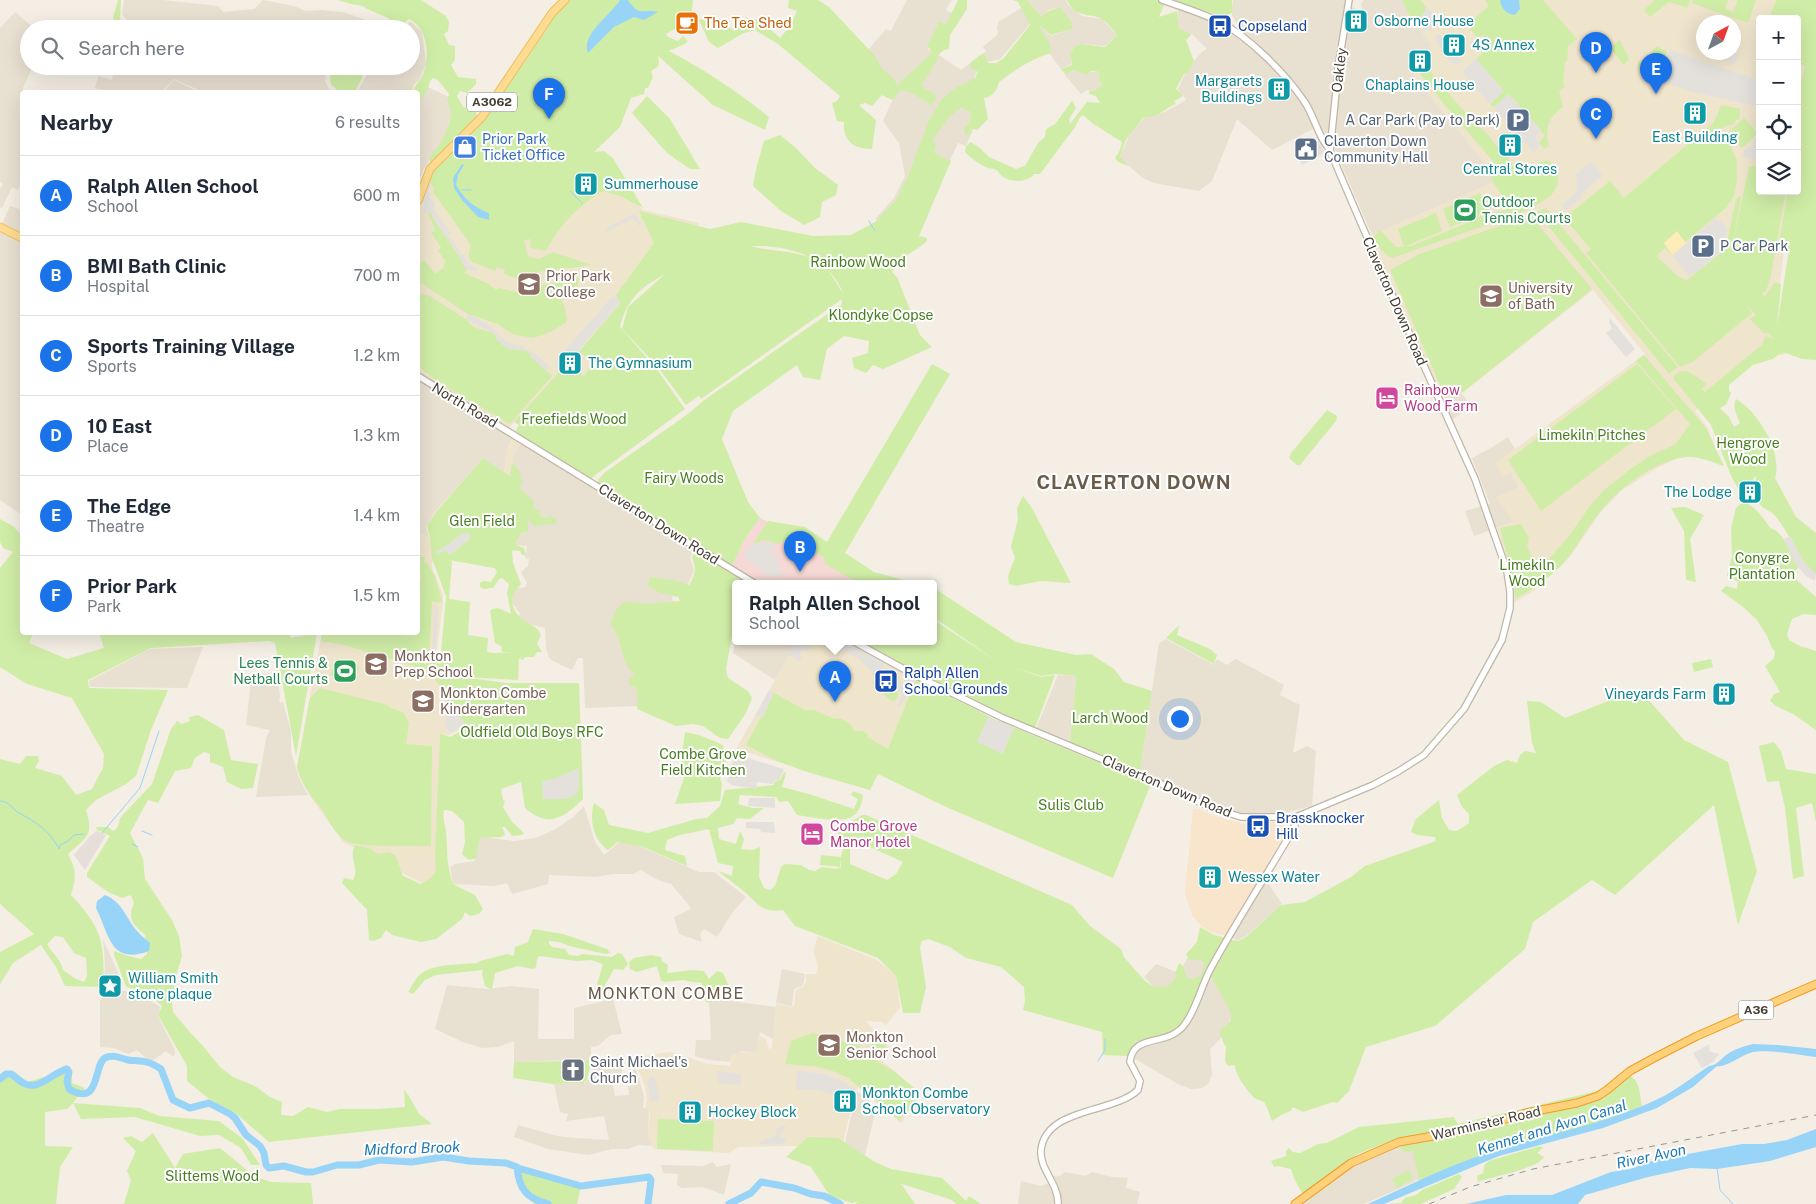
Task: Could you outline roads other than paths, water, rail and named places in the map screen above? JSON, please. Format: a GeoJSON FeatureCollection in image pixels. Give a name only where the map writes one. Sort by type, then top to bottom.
{"type":"FeatureCollection","features":[{"type":"Feature","properties":{"kind":"highway","name":"Warminster Road"},"geometry":{"type":"LineString","coordinates":[[1295,1204],[1351,1163],[1399,1142],[1467,1130],[1526,1113],[1577,1103],[1591,1098],[1602,1093],[1630,1071],[1652,1058],[1697,1036],[1816,984]]}},
{"type":"Feature","properties":{"kind":"main road","name":"A3062"},"geometry":{"type":"LineString","coordinates":[[420,196],[430,169],[482,117],[552,13],[565,0]]}},
{"type":"Feature","properties":{"kind":"main road"},"geometry":{"type":"LineString","coordinates":[[0,227],[20,237]]}},
{"type":"Feature","properties":{"kind":"street","name":"Claverton Down Road"},"geometry":{"type":"LineString","coordinates":[[860,645],[911,673],[996,715],[1171,788],[1209,807],[1228,814],[1251,818],[1296,817],[1372,785],[1424,755],[1464,709],[1500,646],[1510,608],[1507,571],[1475,479],[1388,286],[1329,148],[1325,144],[1311,112],[1297,91],[1278,70],[1240,36],[1220,22],[1162,0]]}},
{"type":"Feature","properties":{"kind":"street","name":"Oakley"},"geometry":{"type":"LineString","coordinates":[[1330,140],[1348,0]]}},
{"type":"Feature","properties":{"kind":"street","name":"Claverton Down Road"},"geometry":{"type":"LineString","coordinates":[[1320,131],[1325,138],[1330,140]]}},
{"type":"Feature","properties":{"kind":"street"},"geometry":{"type":"LineString","coordinates":[[1329,148],[1330,140]]}},
{"type":"Feature","properties":{"kind":"street","name":"North Road"},"geometry":{"type":"LineString","coordinates":[[420,377],[589,481]]}},
{"type":"Feature","properties":{"kind":"street","name":"Claverton Down Road"},"geometry":{"type":"LineString","coordinates":[[589,481],[749,580]]}},
{"type":"Feature","properties":{"kind":"street"},"geometry":{"type":"LineString","coordinates":[[1058,1204],[1057,1193],[1042,1157],[1041,1149],[1047,1134],[1051,1128],[1064,1120],[1124,1100],[1138,1090],[1140,1081],[1130,1062],[1132,1052],[1138,1045],[1161,1040],[1177,1032],[1185,1024],[1211,967],[1291,833],[1296,817]]}},
{"type":"Feature","properties":{"kind":"water"},"geometry":{"type":"Polygon","coordinates":[[[620,0],[628,0],[639,11],[658,12],[644,20],[634,17],[614,27],[588,53],[588,39],[592,32],[620,0]]]}},
{"type":"Feature","properties":{"kind":"water"},"geometry":{"type":"Polygon","coordinates":[[[1500,0],[1519,0],[1520,9],[1515,15],[1509,13],[1503,8],[1500,0]]]}},
{"type":"Feature","properties":{"kind":"water"},"geometry":{"type":"Polygon","coordinates":[[[462,164],[464,165],[458,175],[456,185],[470,202],[489,213],[489,220],[478,217],[454,188],[453,178],[462,164]]]}},
{"type":"Feature","properties":{"kind":"water"},"geometry":{"type":"Polygon","coordinates":[[[105,895],[120,906],[138,932],[150,943],[149,951],[126,954],[119,951],[113,945],[96,908],[97,901],[105,895]]]}},
{"type":"Feature","properties":{"kind":"water"},"geometry":{"type":"Polygon","coordinates":[[[1753,1044],[1816,1049],[1816,1057],[1767,1051],[1749,1053],[1725,1065],[1717,1066],[1693,1087],[1657,1108],[1603,1128],[1499,1156],[1384,1204],[1368,1204],[1472,1158],[1508,1146],[1595,1123],[1637,1108],[1672,1092],[1732,1051],[1753,1044]]]}},
{"type":"Feature","properties":{"kind":"water"},"geometry":{"type":"Polygon","coordinates":[[[1816,1129],[1816,1147],[1770,1161],[1717,1169],[1690,1168],[1648,1177],[1585,1195],[1578,1204],[1466,1204],[1506,1195],[1552,1195],[1611,1172],[1630,1169],[1655,1160],[1742,1144],[1764,1144],[1787,1140],[1816,1129]]]}},
{"type":"Feature","properties":{"kind":"waterway"},"geometry":{"type":"LineString","coordinates":[[462,190],[471,190]]}},
{"type":"Feature","properties":{"kind":"waterway"},"geometry":{"type":"LineString","coordinates":[[570,191],[582,203]]}},
{"type":"Feature","properties":{"kind":"waterway"},"geometry":{"type":"LineString","coordinates":[[869,221],[875,231]]}},
{"type":"Feature","properties":{"kind":"waterway"},"geometry":{"type":"LineString","coordinates":[[102,833],[140,788],[159,731]]}},
{"type":"Feature","properties":{"kind":"waterway"},"geometry":{"type":"LineString","coordinates":[[0,801],[8,803],[19,813],[42,828],[59,849],[60,845],[74,835],[84,834]]}},
{"type":"Feature","properties":{"kind":"waterway"},"geometry":{"type":"LineString","coordinates":[[142,831],[152,835]]}},
{"type":"Feature","properties":{"kind":"waterway"},"geometry":{"type":"LineString","coordinates":[[132,844],[138,847]]}},
{"type":"Feature","properties":{"kind":"waterway"},"geometry":{"type":"LineString","coordinates":[[1098,1061],[1105,1050],[1105,1039]]}},
{"type":"Feature","properties":{"kind":"waterway","name":"Midford Brook"},"geometry":{"type":"LineString","coordinates":[[0,1079],[6,1074],[11,1074],[23,1083],[35,1085],[67,1069],[69,1072],[67,1081],[69,1089],[79,1093],[86,1093],[91,1089],[101,1062],[105,1058],[114,1056],[145,1062],[161,1069],[173,1100],[190,1108],[209,1103],[235,1118],[246,1135],[260,1146],[264,1153],[266,1165],[269,1168],[284,1166],[313,1172],[337,1165],[359,1165],[379,1160],[412,1162],[443,1157],[469,1161],[506,1163],[517,1167],[525,1192],[534,1199],[548,1204]]}},
{"type":"Feature","properties":{"kind":"waterway"},"geometry":{"type":"LineString","coordinates":[[1717,1167],[1720,1190],[1733,1204]]}},
{"type":"Feature","properties":{"kind":"waterway","name":"Midford Brook"},"geometry":{"type":"LineString","coordinates":[[518,1168],[581,1186],[649,1177],[651,1180],[648,1204]]}},
{"type":"Feature","properties":{"kind":"waterway","name":"Midford Brook"},"geometry":{"type":"LineString","coordinates":[[729,1204],[751,1193],[761,1182],[824,1196],[840,1204]]}},
{"type":"Feature","properties":{"kind":"railway"},"geometry":{"type":"LineString","coordinates":[[1429,1204],[1470,1187],[1533,1169],[1816,1115]]}},
{"type":"Feature","properties":{"kind":"place","name":"Osborne House"},"geometry":{"type":"Point","coordinates":[1356,21]}},
{"type":"Feature","properties":{"kind":"place","name":"The Tea Shed"},"geometry":{"type":"Point","coordinates":[687,23]}},
{"type":"Feature","properties":{"kind":"place","name":"Copseland"},"geometry":{"type":"Point","coordinates":[1220,26]}},
{"type":"Feature","properties":{"kind":"place","name":"4S Annex"},"geometry":{"type":"Point","coordinates":[1454,45]}},
{"type":"Feature","properties":{"kind":"place","name":"Chaplains House"},"geometry":{"type":"Point","coordinates":[1420,61]}},
{"type":"Feature","properties":{"kind":"place","name":"10 East"},"geometry":{"type":"Point","coordinates":[1596,73]}},
{"type":"Feature","properties":{"kind":"place","name":"Margarets Buildings"},"geometry":{"type":"Point","coordinates":[1279,89]}},
{"type":"Feature","properties":{"kind":"place","name":"The Edge"},"geometry":{"type":"Point","coordinates":[1656,94]}},
{"type":"Feature","properties":{"kind":"place","name":"East Building"},"geometry":{"type":"Point","coordinates":[1695,113]}},
{"type":"Feature","properties":{"kind":"place","name":"Prior Park"},"geometry":{"type":"Point","coordinates":[549,119]}},
{"type":"Feature","properties":{"kind":"place","name":"A Car Park (Pay to Park)"},"geometry":{"type":"Point","coordinates":[1518,120]}},
{"type":"Feature","properties":{"kind":"place","name":"Sports Training Village"},"geometry":{"type":"Point","coordinates":[1596,139]}},
{"type":"Feature","properties":{"kind":"place","name":"Central Stores"},"geometry":{"type":"Point","coordinates":[1510,145]}},
{"type":"Feature","properties":{"kind":"place","name":"Prior Park Ticket Office"},"geometry":{"type":"Point","coordinates":[465,147]}},
{"type":"Feature","properties":{"kind":"place","name":"Claverton Down Community Hall"},"geometry":{"type":"Point","coordinates":[1306,149]}},
{"type":"Feature","properties":{"kind":"place","name":"Summerhouse"},"geometry":{"type":"Point","coordinates":[586,184]}},
{"type":"Feature","properties":{"kind":"place","name":"Outdoor Tennis Courts"},"geometry":{"type":"Point","coordinates":[1465,210]}},
{"type":"Feature","properties":{"kind":"place","name":"P Car Park"},"geometry":{"type":"Point","coordinates":[1703,246]}},
{"type":"Feature","properties":{"kind":"place","name":"Prior Park College"},"geometry":{"type":"Point","coordinates":[529,284]}},
{"type":"Feature","properties":{"kind":"place","name":"University of Bath"},"geometry":{"type":"Point","coordinates":[1491,296]}},
{"type":"Feature","properties":{"kind":"place","name":"The Gymnasium"},"geometry":{"type":"Point","coordinates":[570,363]}},
{"type":"Feature","properties":{"kind":"place","name":"Rainbow Wood Farm"},"geometry":{"type":"Point","coordinates":[1387,398]}},
{"type":"Feature","properties":{"kind":"place","name":"The Lodge"},"geometry":{"type":"Point","coordinates":[1750,492]}},
{"type":"Feature","properties":{"kind":"place","name":"BMI Bath Clinic"},"geometry":{"type":"Point","coordinates":[800,572]}},
{"type":"Feature","properties":{"kind":"place","name":"Monkton Prep School"},"geometry":{"type":"Point","coordinates":[376,664]}},
{"type":"Feature","properties":{"kind":"place","name":"Lees Tennis & Netball Courts"},"geometry":{"type":"Point","coordinates":[345,671]}},
{"type":"Feature","properties":{"kind":"place","name":"Ralph Allen School Grounds"},"geometry":{"type":"Point","coordinates":[886,681]}},
{"type":"Feature","properties":{"kind":"place","name":"Vineyards Farm"},"geometry":{"type":"Point","coordinates":[1724,694]}},
{"type":"Feature","properties":{"kind":"place","name":"Monkton Combe Kindergarten"},"geometry":{"type":"Point","coordinates":[423,701]}},
{"type":"Feature","properties":{"kind":"place","name":"Ralph Allen School"},"geometry":{"type":"Point","coordinates":[835,702]}},
{"type":"Feature","properties":{"kind":"place","name":"Brassknocker Hill"},"geometry":{"type":"Point","coordinates":[1258,826]}},
{"type":"Feature","properties":{"kind":"place","name":"Combe Grove Manor Hotel"},"geometry":{"type":"Point","coordinates":[812,834]}},
{"type":"Feature","properties":{"kind":"place","name":"Wessex Water"},"geometry":{"type":"Point","coordinates":[1210,877]}},
{"type":"Feature","properties":{"kind":"place","name":"William Smith stone plaque"},"geometry":{"type":"Point","coordinates":[110,986]}},
{"type":"Feature","properties":{"kind":"place","name":"Monkton Senior School"},"geometry":{"type":"Point","coordinates":[829,1045]}},
{"type":"Feature","properties":{"kind":"place","name":"Saint Michael's Church"},"geometry":{"type":"Point","coordinates":[573,1070]}},
{"type":"Feature","properties":{"kind":"place","name":"Monkton Combe School Observatory"},"geometry":{"type":"Point","coordinates":[845,1101]}},
{"type":"Feature","properties":{"kind":"place","name":"Hockey Block"},"geometry":{"type":"Point","coordinates":[690,1112]}},
{"type":"Feature","properties":{"kind":"district","name":"CLAVERTON DOWN"},"geometry":{"type":"Point","coordinates":[1134,482]}},
{"type":"Feature","properties":{"kind":"district","name":"MONKTON COMBE"},"geometry":{"type":"Point","coordinates":[666,993]}},
{"type":"Feature","properties":{"kind":"park label","name":"Rainbow Wood"},"geometry":{"type":"Point","coordinates":[858,262]}},
{"type":"Feature","properties":{"kind":"park label","name":"Klondyke Copse"},"geometry":{"type":"Point","coordinates":[881,315]}},
{"type":"Feature","properties":{"kind":"park label","name":"Freefields Wood"},"geometry":{"type":"Point","coordinates":[574,419]}},
{"type":"Feature","properties":{"kind":"park label","name":"Limekiln Pitches"},"geometry":{"type":"Point","coordinates":[1592,435]}},
{"type":"Feature","properties":{"kind":"park label","name":"Hengrove Wood"},"geometry":{"type":"Point","coordinates":[1748,452]}},
{"type":"Feature","properties":{"kind":"park label","name":"Fairy Woods"},"geometry":{"type":"Point","coordinates":[684,478]}},
{"type":"Feature","properties":{"kind":"park label","name":"Glen Field"},"geometry":{"type":"Point","coordinates":[482,521]}},
{"type":"Feature","properties":{"kind":"park label","name":"Conygre Plantation"},"geometry":{"type":"Point","coordinates":[1762,566]}},
{"type":"Feature","properties":{"kind":"park label","name":"Limekiln Wood"},"geometry":{"type":"Point","coordinates":[1527,574]}},
{"type":"Feature","properties":{"kind":"park label","name":"Larch Wood"},"geometry":{"type":"Point","coordinates":[1110,718]}},
{"type":"Feature","properties":{"kind":"park label","name":"Oldfield Old Boys RFC"},"geometry":{"type":"Point","coordinates":[532,732]}},
{"type":"Feature","properties":{"kind":"park label","name":"Combe Grove Field Kitchen"},"geometry":{"type":"Point","coordinates":[703,762]}},
{"type":"Feature","properties":{"kind":"park label","name":"Sulis Club"},"geometry":{"type":"Point","coordinates":[1071,805]}},
{"type":"Feature","properties":{"kind":"park label","name":"Slittems Wood"},"geometry":{"type":"Point","coordinates":[212,1176]}},
{"type":"Feature","properties":{"kind":"water label","name":"Kennet and Avon Canal"},"geometry":{"type":"Point","coordinates":[1552,1127]}},
{"type":"Feature","properties":{"kind":"water label","name":"River Avon"},"geometry":{"type":"Point","coordinates":[1651,1156]}}]}
